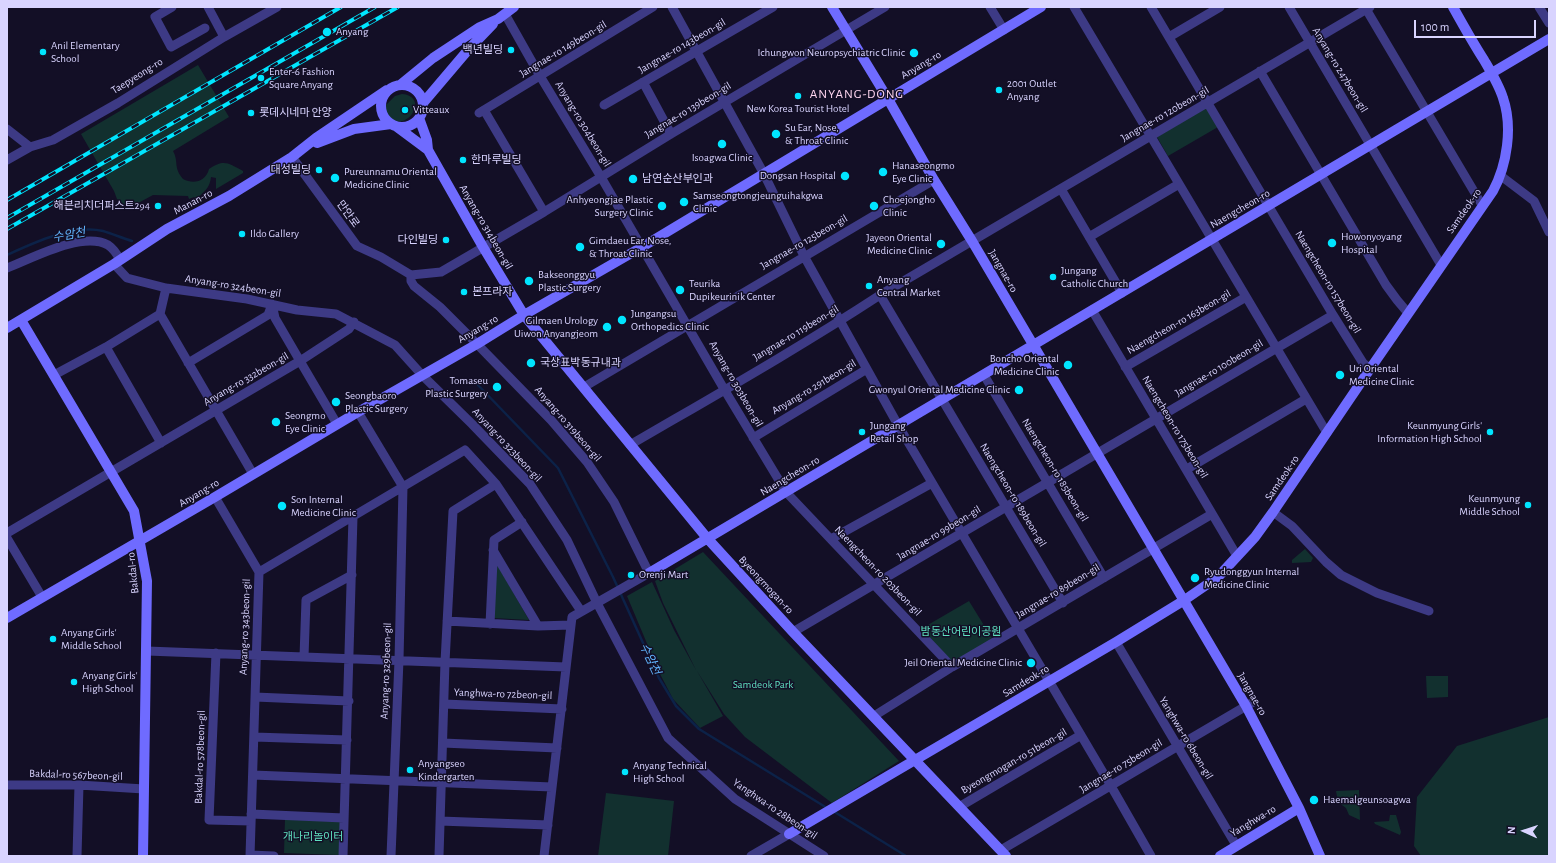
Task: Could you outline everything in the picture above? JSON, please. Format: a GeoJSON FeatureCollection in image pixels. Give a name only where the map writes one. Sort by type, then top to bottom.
{"type":"FeatureCollection","features":[{"type":"Feature","properties":{"kind":"street"},"geometry":{"type":"LineString","coordinates":[[172,7],[155,17],[171,47],[205,28]]}},
{"type":"Feature","properties":{"kind":"street"},"geometry":{"type":"LineString","coordinates":[[208,7],[224,37]]}},
{"type":"Feature","properties":{"kind":"street","name":"Taepyeong-ro"},"geometry":{"type":"LineString","coordinates":[[7,160],[30,147],[53,140],[118,103],[224,37],[277,7]]}},
{"type":"Feature","properties":{"kind":"street"},"geometry":{"type":"LineString","coordinates":[[400,85],[433,58],[514,7]]}},
{"type":"Feature","properties":{"kind":"street","name":"Jangnae-ro 149beon-gil"},"geometry":{"type":"LineString","coordinates":[[544,212],[482,112],[654,7]]}},
{"type":"Feature","properties":{"kind":"street","name":"Anyang-ro 291beon-gil"},"geometry":{"type":"LineString","coordinates":[[672,7],[764,174],[804,256],[898,425],[1151,856]]}},
{"type":"Feature","properties":{"kind":"street","name":"Jangnae-ro 143beon-gil"},"geometry":{"type":"LineString","coordinates":[[604,105],[773,7]]}},
{"type":"Feature","properties":{"kind":"street","name":"Jangnae-ro"},"geometry":{"type":"LineString","coordinates":[[828,7],[834,10],[888,99],[934,180],[972,241],[1183,600],[1250,704],[1320,856]]}},
{"type":"Feature","properties":{"kind":"street","name":"Jangnae-ro 139beon-gil"},"geometry":{"type":"LineString","coordinates":[[411,275],[441,272],[544,212],[724,102],[885,7]]}},
{"type":"Feature","properties":{"kind":"street"},"geometry":{"type":"LineString","coordinates":[[990,7],[1004,30]]}},
{"type":"Feature","properties":{"kind":"street","name":"Anyang-ro"},"geometry":{"type":"LineString","coordinates":[[7,618],[215,498],[337,424],[642,247],[1041,7]]}},
{"type":"Feature","properties":{"kind":"street","name":"Naengcheon-ro 163beon-gil"},"geometry":{"type":"LineString","coordinates":[[1074,7],[1327,433]]}},
{"type":"Feature","properties":{"kind":"street","name":"Naengcheon-ro 157beon-gil"},"geometry":{"type":"LineString","coordinates":[[1151,7],[1332,315],[1363,363],[1370,369]]}},
{"type":"Feature","properties":{"kind":"street"},"geometry":{"type":"LineString","coordinates":[[1169,37],[1220,7]]}},
{"type":"Feature","properties":{"kind":"street","name":"Anyang-ro 247beon-gil"},"geometry":{"type":"LineString","coordinates":[[1289,7],[1441,265]]}},
{"type":"Feature","properties":{"kind":"street","name":"Samdeok-ro"},"geometry":{"type":"LineString","coordinates":[[789,834],[817,819],[1116,642],[1218,577],[1273,512],[1493,191],[1501,176],[1506,150],[1508,125],[1504,99],[1491,73],[1453,7]]}},
{"type":"Feature","properties":{"kind":"street"},"geometry":{"type":"LineString","coordinates":[[1539,7],[1549,23]]}},
{"type":"Feature","properties":{"kind":"street"},"geometry":{"type":"LineString","coordinates":[[1368,8],[1482,205]]}},
{"type":"Feature","properties":{"kind":"street","name":"Jangnae-ro 120beon-gil"},"geometry":{"type":"LineString","coordinates":[[972,241],[1368,8]]}},
{"type":"Feature","properties":{"kind":"street"},"geometry":{"type":"LineString","coordinates":[[423,103],[476,40],[501,16]]}},
{"type":"Feature","properties":{"kind":"street","name":"Anyang-ro 304beon-gil"},"geometry":{"type":"LineString","coordinates":[[501,16],[540,76],[642,247]]}},
{"type":"Feature","properties":{"kind":"street","name":"Naengcheon-ro"},"geometry":{"type":"LineString","coordinates":[[649,573],[1549,39]]}},
{"type":"Feature","properties":{"kind":"street"},"geometry":{"type":"LineString","coordinates":[[1260,71],[1386,285],[1408,313]]}},
{"type":"Feature","properties":{"kind":"street"},"geometry":{"type":"LineString","coordinates":[[643,82],[671,134]]}},
{"type":"Feature","properties":{"kind":"street"},"geometry":{"type":"LineString","coordinates":[[295,154],[354,129],[394,126],[406,127],[413,124],[422,114],[423,103],[415,89],[400,85],[387,90],[382,97],[380,104],[381,112],[385,119],[394,126],[428,150]]}},
{"type":"Feature","properties":{"kind":"street","name":"Manan-ro"},"geometry":{"type":"LineString","coordinates":[[7,328],[117,262],[167,229],[229,196],[295,154],[387,90]]}},
{"type":"Feature","properties":{"kind":"street"},"geometry":{"type":"LineString","coordinates":[[419,118],[427,140],[428,150]]}},
{"type":"Feature","properties":{"kind":"street"},"geometry":{"type":"LineString","coordinates":[[7,129],[30,147]]}},
{"type":"Feature","properties":{"kind":"street","name":"Anyang-ro 314beon-gil"},"geometry":{"type":"LineString","coordinates":[[428,150],[483,247],[524,315]]}},
{"type":"Feature","properties":{"kind":"street","name":"만안로"},"geometry":{"type":"LineString","coordinates":[[295,154],[357,246],[381,257],[411,275]]}},
{"type":"Feature","properties":{"kind":"street"},"geometry":{"type":"LineString","coordinates":[[1501,176],[1534,201],[1549,232]]}},
{"type":"Feature","properties":{"kind":"street","name":"Jangnae-ro 125beon-gil"},"geometry":{"type":"LineString","coordinates":[[584,387],[934,180]]}},
{"type":"Feature","properties":{"kind":"street"},"geometry":{"type":"LineString","coordinates":[[1089,237],[1179,184]]}},
{"type":"Feature","properties":{"kind":"street"},"geometry":{"type":"LineString","coordinates":[[1061,189],[1122,293]]}},
{"type":"Feature","properties":{"kind":"street","name":"Anyang-ro 324beon-gil"},"geometry":{"type":"LineString","coordinates":[[7,268],[54,249],[79,241],[94,241],[108,245],[114,250],[117,262],[127,278],[166,288],[272,304],[298,310],[336,314],[354,322],[395,345],[422,375]]}},
{"type":"Feature","properties":{"kind":"street","name":"Jangnae-ro 119beon-gil"},"geometry":{"type":"LineString","coordinates":[[630,445],[840,322],[880,295],[972,241]]}},
{"type":"Feature","properties":{"kind":"street","name":"Anyang-ro 303beon-gil"},"geometry":{"type":"LineString","coordinates":[[642,247],[724,389],[786,492]]}},
{"type":"Feature","properties":{"kind":"street","name":"Anyang-ro 319beon-gil"},"geometry":{"type":"LineString","coordinates":[[411,275],[411,281],[414,286],[440,307],[477,344],[551,420],[587,462],[614,502],[649,573]]}},
{"type":"Feature","properties":{"kind":"street"},"geometry":{"type":"LineString","coordinates":[[166,288],[160,314],[253,474]]}},
{"type":"Feature","properties":{"kind":"street"},"geometry":{"type":"LineString","coordinates":[[880,295],[942,400]]}},
{"type":"Feature","properties":{"kind":"street","name":"Naengcheon-ro 163beon-gil"},"geometry":{"type":"LineString","coordinates":[[1125,368],[1246,296]]}},
{"type":"Feature","properties":{"kind":"street"},"geometry":{"type":"LineString","coordinates":[[272,304],[275,318],[300,362],[349,329],[354,322]]}},
{"type":"Feature","properties":{"kind":"street"},"geometry":{"type":"LineString","coordinates":[[188,363],[268,315],[272,304]]}},
{"type":"Feature","properties":{"kind":"street","name":"Naengcheon-ro 175beon-gil"},"geometry":{"type":"LineString","coordinates":[[1092,310],[1237,556]]}},
{"type":"Feature","properties":{"kind":"street"},"geometry":{"type":"LineString","coordinates":[[54,375],[106,347],[160,314]]}},
{"type":"Feature","properties":{"kind":"street","name":"Byeongmogan-ro"},"geometry":{"type":"LineString","coordinates":[[524,315],[707,538],[793,632],[1004,853]]}},
{"type":"Feature","properties":{"kind":"street","name":"Jangnae-ro 100beon-gil"},"geometry":{"type":"LineString","coordinates":[[1097,455],[1332,315]]}},
{"type":"Feature","properties":{"kind":"street","name":"Bakdal-ro"},"geometry":{"type":"LineString","coordinates":[[22,320],[134,511],[141,541],[148,581],[143,856]]}},
{"type":"Feature","properties":{"kind":"street"},"geometry":{"type":"LineString","coordinates":[[106,347],[161,443]]}},
{"type":"Feature","properties":{"kind":"street","name":"Anyang-ro 332beon-gil"},"geometry":{"type":"LineString","coordinates":[[7,533],[300,362],[337,424]]}},
{"type":"Feature","properties":{"kind":"street","name":"Anyang-ro 291beon-gil"},"geometry":{"type":"LineString","coordinates":[[754,438],[867,369]]}},
{"type":"Feature","properties":{"kind":"street","name":"Anyang-ro 323beon-gil"},"geometry":{"type":"LineString","coordinates":[[422,375],[530,484],[567,540],[597,603]]}},
{"type":"Feature","properties":{"kind":"street","name":"Naengcheon-ro 185beon-gil"},"geometry":{"type":"LineString","coordinates":[[984,375],[1104,578]]}},
{"type":"Feature","properties":{"kind":"street"},"geometry":{"type":"LineString","coordinates":[[1187,469],[1306,399]]}},
{"type":"Feature","properties":{"kind":"street","name":"Naengcheon-ro 189beon-gil"},"geometry":{"type":"LineString","coordinates":[[942,400],[1063,603]]}},
{"type":"Feature","properties":{"kind":"street"},"geometry":{"type":"LineString","coordinates":[[358,412],[402,487]]}},
{"type":"Feature","properties":{"kind":"street"},"geometry":{"type":"LineString","coordinates":[[259,572],[465,450],[496,484],[581,611]]}},
{"type":"Feature","properties":{"kind":"street","name":"Jangnae-ro 99beon-gil"},"geometry":{"type":"LineString","coordinates":[[793,632],[1097,455]]}},
{"type":"Feature","properties":{"kind":"street"},"geometry":{"type":"LineString","coordinates":[[831,539],[932,483]]}},
{"type":"Feature","properties":{"kind":"street"},"geometry":{"type":"LineString","coordinates":[[439,856],[445,662],[453,511],[496,484]]}},
{"type":"Feature","properties":{"kind":"street","name":"Anyang-ro 329beon-gil"},"geometry":{"type":"LineString","coordinates":[[391,856],[399,660],[402,487]]}},
{"type":"Feature","properties":{"kind":"street","name":"Naengcheon-ro 203beon-gil"},"geometry":{"type":"LineString","coordinates":[[786,492],[876,585],[952,667]]}},
{"type":"Feature","properties":{"kind":"street","name":"Anyang-ro 343beon-gil"},"geometry":{"type":"LineString","coordinates":[[215,498],[259,572],[250,855],[274,856]]}},
{"type":"Feature","properties":{"kind":"street"},"geometry":{"type":"LineString","coordinates":[[1273,512],[1292,526],[1326,562],[1341,575],[1377,593],[1429,611]]}},
{"type":"Feature","properties":{"kind":"street"},"geometry":{"type":"LineString","coordinates":[[1152,548],[1212,514]]}},
{"type":"Feature","properties":{"kind":"street"},"geometry":{"type":"LineString","coordinates":[[343,856],[349,701],[353,517]]}},
{"type":"Feature","properties":{"kind":"street"},"geometry":{"type":"LineString","coordinates":[[490,624],[494,540],[522,522]]}},
{"type":"Feature","properties":{"kind":"street"},"geometry":{"type":"LineString","coordinates":[[7,538],[42,598]]}},
{"type":"Feature","properties":{"kind":"street","name":"Jangnae-ro 89beon-gil"},"geometry":{"type":"LineString","coordinates":[[874,716],[952,667],[1063,603],[1152,548]]}},
{"type":"Feature","properties":{"kind":"street"},"geometry":{"type":"LineString","coordinates":[[493,550],[538,626]]}},
{"type":"Feature","properties":{"kind":"street","name":"Yanghwa-ro 72beon-gil"},"geometry":{"type":"LineString","coordinates":[[544,856],[572,617],[649,573]]}},
{"type":"Feature","properties":{"kind":"street"},"geometry":{"type":"LineString","coordinates":[[304,657],[306,600],[352,575]]}},
{"type":"Feature","properties":{"kind":"street","name":"Yanghwa-ro 28beon-gil"},"geometry":{"type":"LineString","coordinates":[[597,603],[668,738],[735,799],[824,856]]}},
{"type":"Feature","properties":{"kind":"street"},"geometry":{"type":"LineString","coordinates":[[447,621],[538,626],[571,625]]}},
{"type":"Feature","properties":{"kind":"street","name":"Yanghwa-ro 6beon-gil"},"geometry":{"type":"LineString","coordinates":[[1116,642],[1236,845]]}},
{"type":"Feature","properties":{"kind":"street"},"geometry":{"type":"LineString","coordinates":[[147,651],[566,667]]}},
{"type":"Feature","properties":{"kind":"street","name":"Bakdal-ro 578beon-gil"},"geometry":{"type":"LineString","coordinates":[[216,654],[209,820],[251,818]]}},
{"type":"Feature","properties":{"kind":"street"},"geometry":{"type":"LineString","coordinates":[[255,697],[349,701]]}},
{"type":"Feature","properties":{"kind":"street","name":"Yanghwa-ro 72beon-gil"},"geometry":{"type":"LineString","coordinates":[[444,704],[562,709]]}},
{"type":"Feature","properties":{"kind":"street","name":"Jangnae-ro 75beon-gil"},"geometry":{"type":"LineString","coordinates":[[1004,853],[1177,746],[1250,704]]}},
{"type":"Feature","properties":{"kind":"street","name":"Byeongmogan-ro 51beon-gil"},"geometry":{"type":"LineString","coordinates":[[959,807],[1081,735]]}},
{"type":"Feature","properties":{"kind":"street"},"geometry":{"type":"LineString","coordinates":[[254,737],[347,740]]}},
{"type":"Feature","properties":{"kind":"street"},"geometry":{"type":"LineString","coordinates":[[443,743],[557,748]]}},
{"type":"Feature","properties":{"kind":"street"},"geometry":{"type":"LineString","coordinates":[[253,775],[552,787]]}},
{"type":"Feature","properties":{"kind":"street","name":"Bakdal-ro 567beon-gil"},"geometry":{"type":"LineString","coordinates":[[7,785],[79,785],[144,789]]}},
{"type":"Feature","properties":{"kind":"street"},"geometry":{"type":"LineString","coordinates":[[77,856],[79,785]]}},
{"type":"Feature","properties":{"kind":"street","name":"Yanghwa-ro"},"geometry":{"type":"LineString","coordinates":[[1220,856],[1299,808]]}},
{"type":"Feature","properties":{"kind":"street"},"geometry":{"type":"LineString","coordinates":[[251,818],[344,818]]}},
{"type":"Feature","properties":{"kind":"street"},"geometry":{"type":"LineString","coordinates":[[440,821],[548,824]]}},
{"type":"Feature","properties":{"kind":"street"},"geometry":{"type":"LineString","coordinates":[[751,856],[789,834]]}},
{"type":"Feature","properties":{"kind":"green space"},"geometry":{"type":"Polygon","coordinates":[[[198,65],[229,117],[173,151],[176,158],[178,171],[183,179],[191,182],[199,181],[205,176],[209,169],[222,163],[233,166],[243,171],[243,173],[216,189],[216,178],[211,177],[208,187],[196,199],[194,197],[189,199],[188,196],[153,195],[129,208],[117,199],[114,191],[81,134],[198,65]]]}},
{"type":"Feature","properties":{"kind":"green space"},"geometry":{"type":"Polygon","coordinates":[[[402,94],[410,96],[414,100],[415,106],[413,112],[410,117],[404,120],[398,121],[391,119],[386,111],[386,105],[395,96],[402,94]]]}},
{"type":"Feature","properties":{"kind":"green space"},"geometry":{"type":"Polygon","coordinates":[[[1207,107],[1218,127],[1168,156],[1157,137],[1207,107]]]}},
{"type":"Feature","properties":{"kind":"green space"},"geometry":{"type":"Polygon","coordinates":[[[1305,549],[1313,558],[1311,562],[1292,563],[1292,560],[1305,549]]]}},
{"type":"Feature","properties":{"kind":"green space","name":"Samdeok Park"},"geometry":{"type":"Polygon","coordinates":[[[703,552],[899,761],[832,803],[745,737],[724,714],[697,671],[723,716],[700,728],[673,699],[659,672],[627,596],[652,582],[674,630],[696,670],[663,603],[655,581],[703,552]]]}},
{"type":"Feature","properties":{"kind":"green space"},"geometry":{"type":"Polygon","coordinates":[[[498,566],[529,620],[493,618],[494,567],[498,566]]]}},
{"type":"Feature","properties":{"kind":"green space","name":"밤동산어린이공원"},"geometry":{"type":"Polygon","coordinates":[[[969,601],[993,640],[955,662],[950,661],[924,631],[926,626],[969,601]]]}},
{"type":"Feature","properties":{"kind":"green space"},"geometry":{"type":"Polygon","coordinates":[[[1426,676],[1448,676],[1448,697],[1427,698],[1426,676]]]}},
{"type":"Feature","properties":{"kind":"green space"},"geometry":{"type":"Polygon","coordinates":[[[1549,717],[1549,856],[1421,856],[1414,846],[1417,797],[1457,746],[1549,717]]]}},
{"type":"Feature","properties":{"kind":"green space"},"geometry":{"type":"Polygon","coordinates":[[[1359,790],[1360,820],[1349,815],[1346,808],[1338,802],[1336,791],[1359,790]]]}},
{"type":"Feature","properties":{"kind":"green space"},"geometry":{"type":"Polygon","coordinates":[[[606,793],[674,801],[668,856],[598,856],[606,793]]]}},
{"type":"Feature","properties":{"kind":"green space"},"geometry":{"type":"Polygon","coordinates":[[[1390,815],[1396,815],[1401,832],[1400,835],[1375,824],[1374,822],[1389,821],[1390,815]]]}},
{"type":"Feature","properties":{"kind":"green space","name":"개나리놀이터"},"geometry":{"type":"Polygon","coordinates":[[[285,819],[339,821],[341,823],[341,853],[338,855],[284,853],[285,819]]]}},
{"type":"Feature","properties":{"kind":"waterway","name":"수암천"},"geometry":{"type":"LineString","coordinates":[[7,255],[41,240],[66,232],[79,230],[103,231],[132,241]]}},
{"type":"Feature","properties":{"kind":"waterway","name":"수암천"},"geometry":{"type":"LineString","coordinates":[[477,384],[558,468],[613,577],[659,678],[676,706],[699,729],[827,808]]}},
{"type":"Feature","properties":{"kind":"waterway","name":"수암천"},"geometry":{"type":"LineString","coordinates":[[833,811],[906,856]]}},
{"type":"Feature","properties":{"kind":"railway"},"geometry":{"type":"LineString","coordinates":[[7,200],[341,7]]}},
{"type":"Feature","properties":{"kind":"railway"},"geometry":{"type":"LineString","coordinates":[[7,218],[375,7]]}},
{"type":"Feature","properties":{"kind":"railway"},"geometry":{"type":"LineString","coordinates":[[7,229],[398,7]]}},
{"type":"Feature","properties":{"kind":"place","name":"Anyang"},"geometry":{"type":"Point","coordinates":[327,32]}},
{"type":"Feature","properties":{"kind":"place","name":"백년빌딩"},"geometry":{"type":"Point","coordinates":[511,50]}},
{"type":"Feature","properties":{"kind":"place","name":"Anil Elementary School"},"geometry":{"type":"Point","coordinates":[43,52]}},
{"type":"Feature","properties":{"kind":"place","name":"Ichungwon Neuropsychiatric Clinic"},"geometry":{"type":"Point","coordinates":[914,53]}},
{"type":"Feature","properties":{"kind":"place","name":"Enter-6 Fashion Square Anyang"},"geometry":{"type":"Point","coordinates":[261,78]}},
{"type":"Feature","properties":{"kind":"place","name":"2001 Outlet Anyang"},"geometry":{"type":"Point","coordinates":[999,90]}},
{"type":"Feature","properties":{"kind":"place","name":"New Korea Tourist Hotel"},"geometry":{"type":"Point","coordinates":[798,96]}},
{"type":"Feature","properties":{"kind":"place","name":"Vitteaux"},"geometry":{"type":"Point","coordinates":[405,110]}},
{"type":"Feature","properties":{"kind":"place","name":"롯데시네마 안양"},"geometry":{"type":"Point","coordinates":[251,113]}},
{"type":"Feature","properties":{"kind":"place","name":"Su Ear, Nose, & Throat Clinic"},"geometry":{"type":"Point","coordinates":[776,134]}},
{"type":"Feature","properties":{"kind":"place","name":"Isoagwa Clinic"},"geometry":{"type":"Point","coordinates":[722,144]}},
{"type":"Feature","properties":{"kind":"place","name":"한마루빌딩"},"geometry":{"type":"Point","coordinates":[463,160]}},
{"type":"Feature","properties":{"kind":"place","name":"대성빌딩"},"geometry":{"type":"Point","coordinates":[319,170]}},
{"type":"Feature","properties":{"kind":"place","name":"Hanaseongmo Eye Clinic"},"geometry":{"type":"Point","coordinates":[883,172]}},
{"type":"Feature","properties":{"kind":"place","name":"Dongsan Hospital"},"geometry":{"type":"Point","coordinates":[845,176]}},
{"type":"Feature","properties":{"kind":"place","name":"Pureunnamu Oriental Medicine Clinic"},"geometry":{"type":"Point","coordinates":[335,178]}},
{"type":"Feature","properties":{"kind":"place","name":"남연순산부인과"},"geometry":{"type":"Point","coordinates":[633,179]}},
{"type":"Feature","properties":{"kind":"place","name":"Samseongtongjeunguihakgwa Clinic"},"geometry":{"type":"Point","coordinates":[684,202]}},
{"type":"Feature","properties":{"kind":"place","name":"해븐리치더퍼스트294"},"geometry":{"type":"Point","coordinates":[158,206]}},
{"type":"Feature","properties":{"kind":"place","name":"Anhyeongjae Plastic Surgery Clinic"},"geometry":{"type":"Point","coordinates":[662,206]}},
{"type":"Feature","properties":{"kind":"place","name":"Choejongho Clinic"},"geometry":{"type":"Point","coordinates":[874,206]}},
{"type":"Feature","properties":{"kind":"place","name":"Ildo Gallery"},"geometry":{"type":"Point","coordinates":[242,234]}},
{"type":"Feature","properties":{"kind":"place","name":"다인빌딩"},"geometry":{"type":"Point","coordinates":[446,240]}},
{"type":"Feature","properties":{"kind":"place","name":"Howonyoyang Hospital"},"geometry":{"type":"Point","coordinates":[1332,243]}},
{"type":"Feature","properties":{"kind":"place","name":"Jayeon Oriental Medicine Clinic"},"geometry":{"type":"Point","coordinates":[941,244]}},
{"type":"Feature","properties":{"kind":"place","name":"Gimdaeu Ear, Nose, & Throat Clinic"},"geometry":{"type":"Point","coordinates":[580,247]}},
{"type":"Feature","properties":{"kind":"place","name":"Jungang Catholic Church"},"geometry":{"type":"Point","coordinates":[1053,277]}},
{"type":"Feature","properties":{"kind":"place","name":"Bakseonggyu Plastic Surgery"},"geometry":{"type":"Point","coordinates":[529,281]}},
{"type":"Feature","properties":{"kind":"place","name":"Anyang Central Market"},"geometry":{"type":"Point","coordinates":[869,286]}},
{"type":"Feature","properties":{"kind":"place","name":"Teurika Dupikeurinik Center"},"geometry":{"type":"Point","coordinates":[680,290]}},
{"type":"Feature","properties":{"kind":"place","name":"본프라자"},"geometry":{"type":"Point","coordinates":[464,292]}},
{"type":"Feature","properties":{"kind":"place","name":"Jungangsu Orthopedics Clinic"},"geometry":{"type":"Point","coordinates":[622,320]}},
{"type":"Feature","properties":{"kind":"place","name":"Gilmaen Urology Uiwon Anyangjeom"},"geometry":{"type":"Point","coordinates":[607,327]}},
{"type":"Feature","properties":{"kind":"place","name":"국상표박동규내과"},"geometry":{"type":"Point","coordinates":[531,363]}},
{"type":"Feature","properties":{"kind":"place","name":"Boncho Oriental Medicine Clinic"},"geometry":{"type":"Point","coordinates":[1068,365]}},
{"type":"Feature","properties":{"kind":"place","name":"Uri Oriental Medicine Clinic"},"geometry":{"type":"Point","coordinates":[1340,375]}},
{"type":"Feature","properties":{"kind":"place","name":"Tomaseu Plastic Surgery"},"geometry":{"type":"Point","coordinates":[497,387]}},
{"type":"Feature","properties":{"kind":"place","name":"Gwonyul Oriental Medicine Clinic"},"geometry":{"type":"Point","coordinates":[1019,390]}},
{"type":"Feature","properties":{"kind":"place","name":"Seongbaoro Plastic Surgery"},"geometry":{"type":"Point","coordinates":[336,402]}},
{"type":"Feature","properties":{"kind":"place","name":"Seongmo Eye Clinic"},"geometry":{"type":"Point","coordinates":[276,422]}},
{"type":"Feature","properties":{"kind":"place","name":"Jungang Retail Shop"},"geometry":{"type":"Point","coordinates":[862,432]}},
{"type":"Feature","properties":{"kind":"place","name":"Keunmyung Girls' Information High School"},"geometry":{"type":"Point","coordinates":[1490,432]}},
{"type":"Feature","properties":{"kind":"place","name":"Keunmyung Middle School"},"geometry":{"type":"Point","coordinates":[1528,505]}},
{"type":"Feature","properties":{"kind":"place","name":"Son Internal Medicine Clinic"},"geometry":{"type":"Point","coordinates":[282,506]}},
{"type":"Feature","properties":{"kind":"place","name":"Orenji Mart"},"geometry":{"type":"Point","coordinates":[631,575]}},
{"type":"Feature","properties":{"kind":"place","name":"Ryudonggyun Internal Medicine Clinic"},"geometry":{"type":"Point","coordinates":[1195,578]}},
{"type":"Feature","properties":{"kind":"place","name":"Anyang Girls' Middle School"},"geometry":{"type":"Point","coordinates":[53,639]}},
{"type":"Feature","properties":{"kind":"place","name":"Jeil Oriental Medicine Clinic"},"geometry":{"type":"Point","coordinates":[1031,663]}},
{"type":"Feature","properties":{"kind":"place","name":"Anyang Girls' High School"},"geometry":{"type":"Point","coordinates":[74,682]}},
{"type":"Feature","properties":{"kind":"place","name":"Anyangseo Kindergarten"},"geometry":{"type":"Point","coordinates":[410,770]}},
{"type":"Feature","properties":{"kind":"place","name":"Anyang Technical High School"},"geometry":{"type":"Point","coordinates":[625,772]}},
{"type":"Feature","properties":{"kind":"place","name":"Haemalgeunsoagwa"},"geometry":{"type":"Point","coordinates":[1314,800]}},
{"type":"Feature","properties":{"kind":"district","name":"ANYANG-DONG"},"geometry":{"type":"Point","coordinates":[857,94]}}]}
